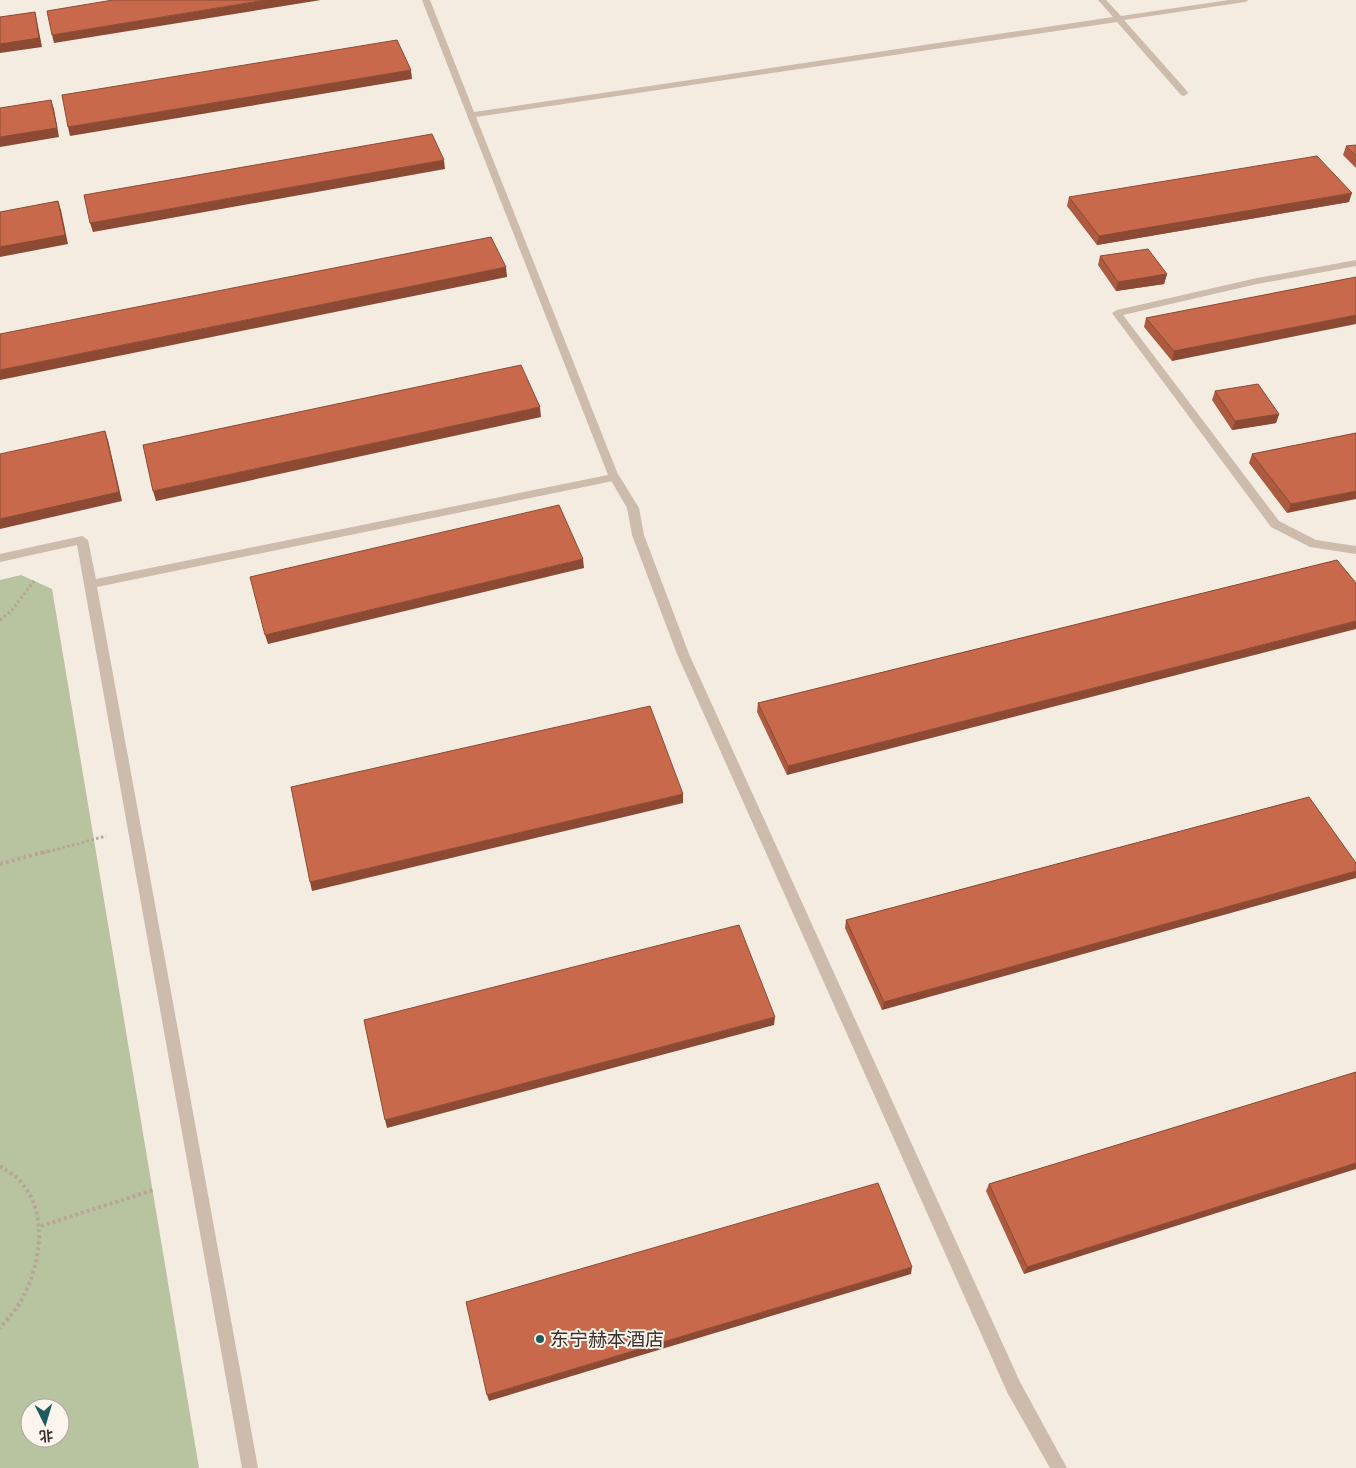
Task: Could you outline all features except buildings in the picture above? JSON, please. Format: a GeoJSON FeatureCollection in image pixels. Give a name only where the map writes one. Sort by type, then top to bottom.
{"type":"FeatureCollection","features":[{"type":"Feature","properties":{"kind":"street"},"geometry":{"type":"LineString","coordinates":[[426,0],[614,477],[633,508],[638,535],[683,654],[1014,1388],[1060,1468]]}},
{"type":"Feature","properties":{"kind":"street"},"geometry":{"type":"LineString","coordinates":[[1102,0],[1184,93]]}},
{"type":"Feature","properties":{"kind":"street"},"geometry":{"type":"LineString","coordinates":[[472,115],[1244,0]]}},
{"type":"Feature","properties":{"kind":"street"},"geometry":{"type":"LineString","coordinates":[[1356,263],[1257,281],[1117,312],[1275,524],[1314,544],[1356,550]]}},
{"type":"Feature","properties":{"kind":"street"},"geometry":{"type":"LineString","coordinates":[[91,584],[614,477]]}},
{"type":"Feature","properties":{"kind":"street"},"geometry":{"type":"LineString","coordinates":[[0,558],[82,540],[250,1468]]}},
{"type":"Feature","properties":{"kind":"path"},"geometry":{"type":"LineString","coordinates":[[0,620],[12,610],[34,581]]}},
{"type":"Feature","properties":{"kind":"path"},"geometry":{"type":"LineString","coordinates":[[0,864],[135,828]]}},
{"type":"Feature","properties":{"kind":"path"},"geometry":{"type":"LineString","coordinates":[[0,1166],[11,1172],[31,1195],[41,1226],[38,1261],[23,1298],[0,1328]]}},
{"type":"Feature","properties":{"kind":"path"},"geometry":{"type":"LineString","coordinates":[[41,1226],[153,1190]]}},
{"type":"Feature","properties":{"kind":"green space"},"geometry":{"type":"Polygon","coordinates":[[[21,575],[52,589],[199,1468],[0,1468],[0,580],[21,575]]]}},
{"type":"Feature","properties":{"kind":"place","name":"东宁赫本酒店"},"geometry":{"type":"Point","coordinates":[540,1339]}}]}
